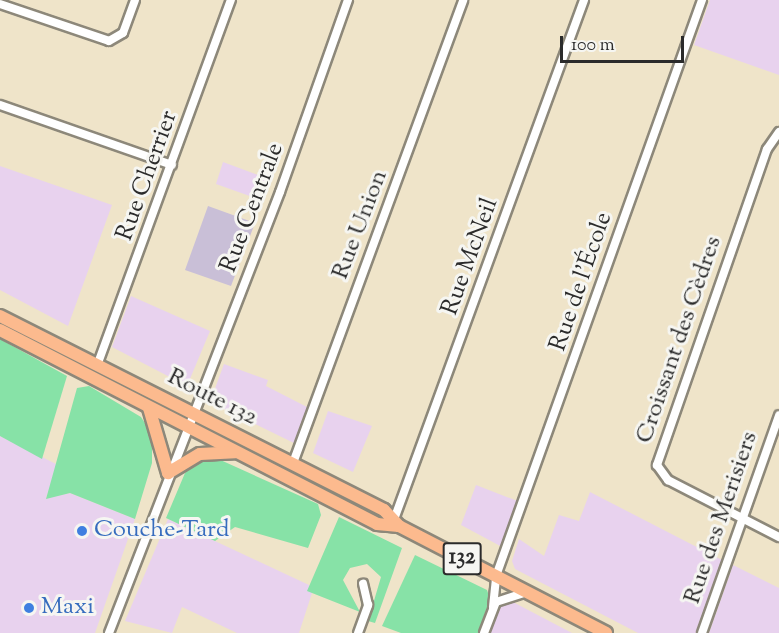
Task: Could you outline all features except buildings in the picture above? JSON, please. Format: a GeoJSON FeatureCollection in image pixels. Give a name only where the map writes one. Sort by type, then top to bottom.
{"type":"FeatureCollection","features":[{"type":"Feature","properties":{"kind":"highway","name":"Route 132"},"geometry":{"type":"LineString","coordinates":[[0,316],[98,363],[384,510],[395,524],[606,633]]}},
{"type":"Feature","properties":{"kind":"highway","name":"Route 132"},"geometry":{"type":"LineString","coordinates":[[0,330],[377,524],[395,524]]}},
{"type":"Feature","properties":{"kind":"highway"},"geometry":{"type":"LineString","coordinates":[[149,408],[168,473],[200,454],[236,452]]}},
{"type":"Feature","properties":{"kind":"street"},"geometry":{"type":"LineString","coordinates":[[0,4],[102,40],[116,39],[135,0]]}},
{"type":"Feature","properties":{"kind":"street","name":"Rue Cherrier"},"geometry":{"type":"LineString","coordinates":[[98,363],[231,0]]}},
{"type":"Feature","properties":{"kind":"street","name":"Rue Centrale"},"geometry":{"type":"LineString","coordinates":[[109,633],[348,0]]}},
{"type":"Feature","properties":{"kind":"street","name":"Rue Union"},"geometry":{"type":"LineString","coordinates":[[293,463],[463,0]]}},
{"type":"Feature","properties":{"kind":"street","name":"Rue McNeil"},"geometry":{"type":"LineString","coordinates":[[395,524],[584,0]]}},
{"type":"Feature","properties":{"kind":"street","name":"Rue de l'École"},"geometry":{"type":"LineString","coordinates":[[484,633],[493,607],[496,576],[702,0]]}},
{"type":"Feature","properties":{"kind":"street"},"geometry":{"type":"LineString","coordinates":[[0,105],[172,165]]}},
{"type":"Feature","properties":{"kind":"street","name":"Croissant des Cèdres"},"geometry":{"type":"LineString","coordinates":[[779,132],[767,149],[657,465],[663,477],[742,520],[779,537]]}},
{"type":"Feature","properties":{"kind":"street","name":"Rue des Merisiers"},"geometry":{"type":"LineString","coordinates":[[702,633],[779,415]]}},
{"type":"Feature","properties":{"kind":"street"},"geometry":{"type":"LineString","coordinates":[[358,633],[368,605],[363,584]]}},
{"type":"Feature","properties":{"kind":"street"},"geometry":{"type":"LineString","coordinates":[[493,607],[526,592]]}},
{"type":"Feature","properties":{"kind":"shaded area"},"geometry":{"type":"Polygon","coordinates":[[[710,0],[779,0],[779,75],[694,45],[710,0]]]}},
{"type":"Feature","properties":{"kind":"shaded area"},"geometry":{"type":"Polygon","coordinates":[[[223,162],[269,179],[261,200],[216,184],[223,162]]]}},
{"type":"Feature","properties":{"kind":"shaded area"},"geometry":{"type":"Polygon","coordinates":[[[0,166],[112,205],[68,326],[0,290],[0,166]]]}},
{"type":"Feature","properties":{"kind":"shaded area"},"geometry":{"type":"Polygon","coordinates":[[[208,206],[255,223],[231,286],[185,270],[208,206]]]}},
{"type":"Feature","properties":{"kind":"shaded area"},"geometry":{"type":"Polygon","coordinates":[[[131,296],[210,331],[187,386],[112,347],[131,296]]]}},
{"type":"Feature","properties":{"kind":"shaded area"},"geometry":{"type":"Polygon","coordinates":[[[224,364],[268,380],[266,386],[309,408],[296,444],[210,402],[224,364]]]}},
{"type":"Feature","properties":{"kind":"shaded area"},"geometry":{"type":"Polygon","coordinates":[[[328,411],[372,426],[353,472],[313,453],[328,411]]]}},
{"type":"Feature","properties":{"kind":"shaded area"},"geometry":{"type":"Polygon","coordinates":[[[0,436],[58,465],[46,498],[70,493],[135,519],[95,633],[0,633],[0,436]]]}},
{"type":"Feature","properties":{"kind":"shaded area"},"geometry":{"type":"Polygon","coordinates":[[[476,485],[520,502],[504,548],[461,525],[476,485]]]}},
{"type":"Feature","properties":{"kind":"shaded area"},"geometry":{"type":"Polygon","coordinates":[[[590,492],[722,560],[696,633],[638,633],[515,569],[512,561],[519,539],[544,556],[559,515],[579,521],[590,492]]]}},
{"type":"Feature","properties":{"kind":"shaded area"},"geometry":{"type":"Polygon","coordinates":[[[168,519],[309,585],[312,593],[299,633],[237,633],[182,607],[172,633],[125,621],[168,519]]]}},
{"type":"Feature","properties":{"kind":"shaded area"},"geometry":{"type":"Polygon","coordinates":[[[733,565],[779,588],[779,633],[709,633],[733,565]]]}},
{"type":"Feature","properties":{"kind":"shaded area"},"geometry":{"type":"Polygon","coordinates":[[[511,601],[572,633],[489,633],[500,605],[511,601]]]}},
{"type":"Feature","properties":{"kind":"green space"},"geometry":{"type":"Polygon","coordinates":[[[0,339],[67,376],[42,459],[0,436],[0,339]]]}},
{"type":"Feature","properties":{"kind":"green space"},"geometry":{"type":"Polygon","coordinates":[[[89,386],[141,417],[152,434],[152,463],[135,519],[70,493],[46,499],[77,388],[89,386]]]}},
{"type":"Feature","properties":{"kind":"green space"},"geometry":{"type":"Polygon","coordinates":[[[216,458],[318,504],[321,515],[308,548],[235,527],[215,541],[166,518],[185,473],[199,460],[216,458]]]}},
{"type":"Feature","properties":{"kind":"green space"},"geometry":{"type":"Polygon","coordinates":[[[339,517],[402,548],[375,623],[368,621],[381,577],[367,564],[350,568],[343,580],[360,612],[307,591],[339,517]]]}},
{"type":"Feature","properties":{"kind":"green space"},"geometry":{"type":"Polygon","coordinates":[[[415,555],[487,590],[490,599],[478,633],[401,633],[382,626],[415,555]]]}},
{"type":"Feature","properties":{"kind":"place","name":"Couche-Tard"},"geometry":{"type":"Point","coordinates":[82,531]}},
{"type":"Feature","properties":{"kind":"place","name":"Maxi"},"geometry":{"type":"Point","coordinates":[29,608]}}]}
